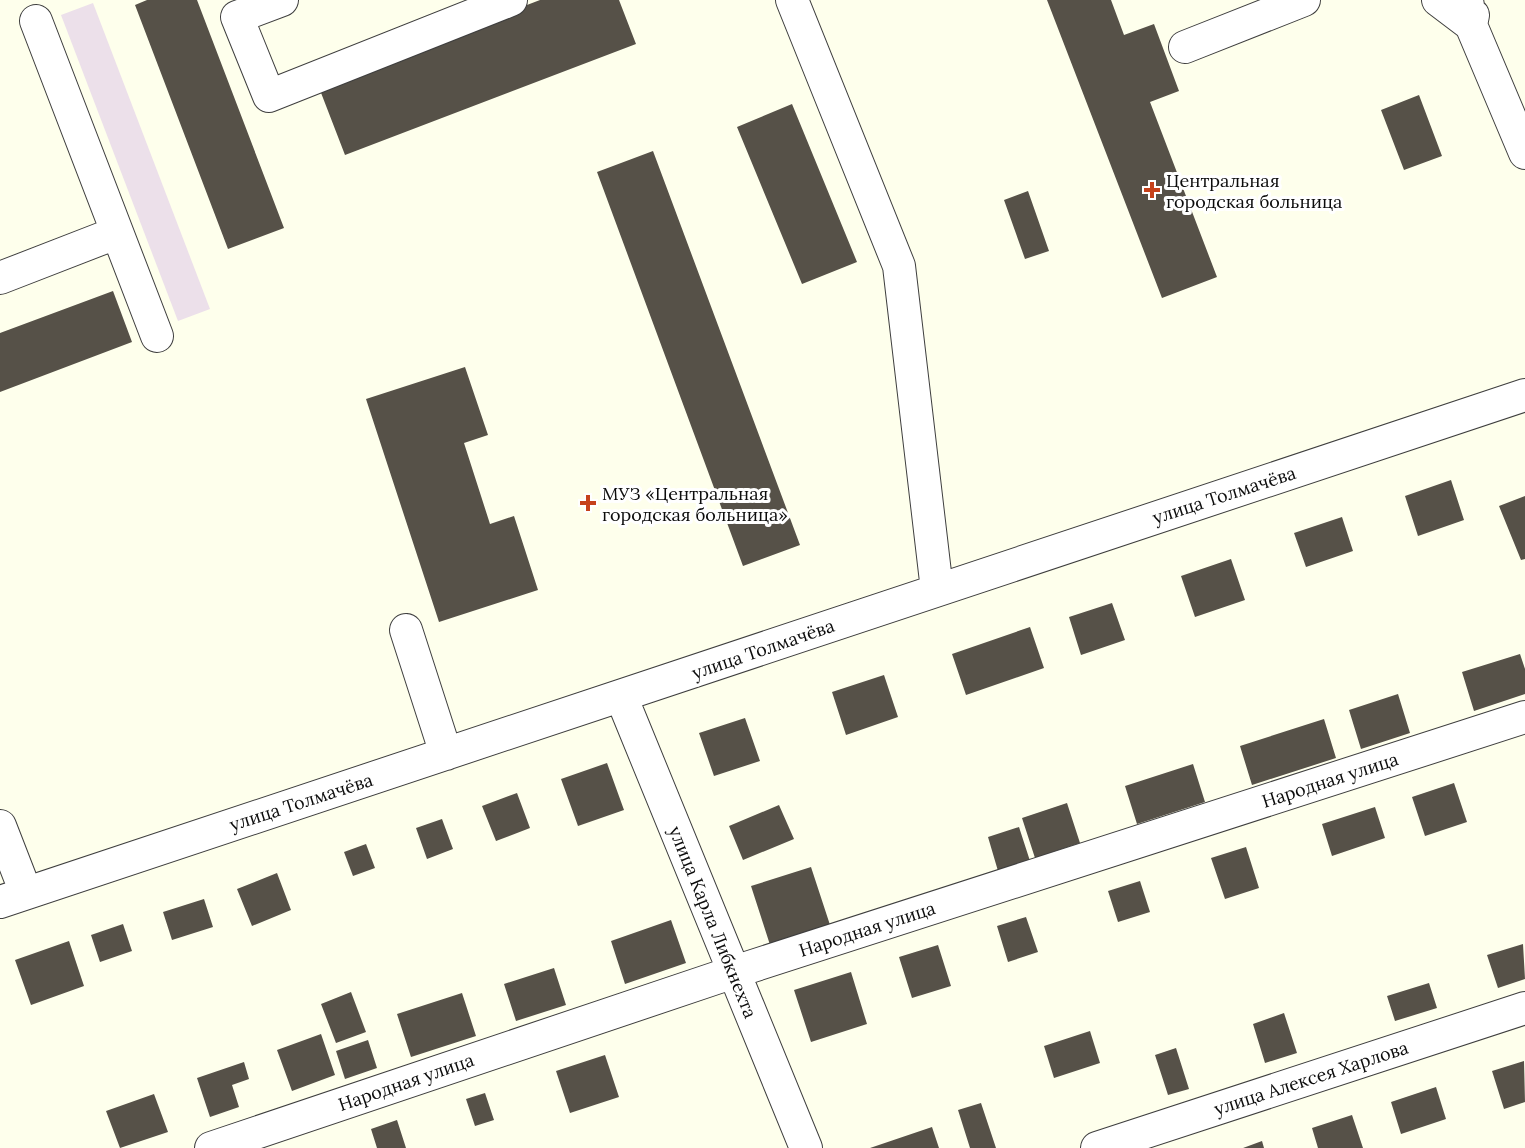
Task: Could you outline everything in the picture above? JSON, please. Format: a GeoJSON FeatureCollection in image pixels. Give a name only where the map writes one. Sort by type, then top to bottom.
{"type":"FeatureCollection","features":[{"type":"Feature","properties":{"kind":"street"},"geometry":{"type":"LineString","coordinates":[[282,0],[237,17],[269,96],[511,0]]}},
{"type":"Feature","properties":{"kind":"street"},"geometry":{"type":"LineString","coordinates":[[792,0],[899,266],[937,590]]}},
{"type":"Feature","properties":{"kind":"street"},"geometry":{"type":"LineString","coordinates":[[1185,47],[1304,0]]}},
{"type":"Feature","properties":{"kind":"street"},"geometry":{"type":"LineString","coordinates":[[1438,0],[1472,8],[1525,153]]}},
{"type":"Feature","properties":{"kind":"street"},"geometry":{"type":"LineString","coordinates":[[36,21],[157,336]]}},
{"type":"Feature","properties":{"kind":"street"},"geometry":{"type":"LineString","coordinates":[[0,278],[116,233]]}},
{"type":"Feature","properties":{"kind":"street","name":"улица Толмачёва"},"geometry":{"type":"LineString","coordinates":[[13,897],[1525,395]]}},
{"type":"Feature","properties":{"kind":"street"},"geometry":{"type":"LineString","coordinates":[[406,630],[446,754]]}},
{"type":"Feature","properties":{"kind":"street","name":"улица Карла Либкнехта"},"geometry":{"type":"LineString","coordinates":[[621,696],[806,1148]]}},
{"type":"Feature","properties":{"kind":"street","name":"Народная улица"},"geometry":{"type":"LineString","coordinates":[[212,1148],[734,972],[1525,717]]}},
{"type":"Feature","properties":{"kind":"street"},"geometry":{"type":"LineString","coordinates":[[0,826],[13,897]]}},
{"type":"Feature","properties":{"kind":"street","name":"улица Алексея Харлова"},"geometry":{"type":"LineString","coordinates":[[1097,1148],[1525,1008]]}},
{"type":"Feature","properties":{"kind":"shaded area"},"geometry":{"type":"Polygon","coordinates":[[[93,3],[210,309],[178,321],[61,15],[93,3]]]}},
{"type":"Feature","properties":{"kind":"building"},"geometry":{"type":"Polygon","coordinates":[[[147,0],[197,0],[284,228],[228,249],[135,5],[147,0]]]}},
{"type":"Feature","properties":{"kind":"building"},"geometry":{"type":"Polygon","coordinates":[[[540,0],[619,0],[636,44],[345,155],[318,85],[540,0]]]}},
{"type":"Feature","properties":{"kind":"building","name":"Центральная городская больница"},"geometry":{"type":"Polygon","coordinates":[[[1047,0],[1111,0],[1124,35],[1154,24],[1179,91],[1150,102],[1217,277],[1162,298],[1047,0]]]}},
{"type":"Feature","properties":{"kind":"building"},"geometry":{"type":"Polygon","coordinates":[[[1419,95],[1442,156],[1404,170],[1381,110],[1419,95]]]}},
{"type":"Feature","properties":{"kind":"building"},"geometry":{"type":"Polygon","coordinates":[[[792,104],[857,262],[802,284],[737,127],[792,104]]]}},
{"type":"Feature","properties":{"kind":"building"},"geometry":{"type":"Polygon","coordinates":[[[653,151],[800,545],[743,566],[597,172],[653,151]]]}},
{"type":"Feature","properties":{"kind":"building"},"geometry":{"type":"Polygon","coordinates":[[[1028,191],[1049,251],[1025,259],[1004,200],[1028,191]]]}},
{"type":"Feature","properties":{"kind":"building"},"geometry":{"type":"Polygon","coordinates":[[[113,291],[132,342],[0,392],[0,333],[113,291]]]}},
{"type":"Feature","properties":{"kind":"building"},"geometry":{"type":"Polygon","coordinates":[[[465,367],[488,435],[464,443],[490,524],[514,516],[538,590],[439,622],[366,399],[465,367]]]}},
{"type":"Feature","properties":{"kind":"building"},"geometry":{"type":"Polygon","coordinates":[[[1451,480],[1464,520],[1418,536],[1405,496],[1451,480]]]}},
{"type":"Feature","properties":{"kind":"building"},"geometry":{"type":"Polygon","coordinates":[[[1525,496],[1525,559],[1521,560],[1499,506],[1525,496]]]}},
{"type":"Feature","properties":{"kind":"building"},"geometry":{"type":"Polygon","coordinates":[[[1342,517],[1353,551],[1306,567],[1294,533],[1342,517]]]}},
{"type":"Feature","properties":{"kind":"building"},"geometry":{"type":"Polygon","coordinates":[[[1231,559],[1245,600],[1195,617],[1181,576],[1231,559]]]}},
{"type":"Feature","properties":{"kind":"building"},"geometry":{"type":"Polygon","coordinates":[[[1112,603],[1125,640],[1081,655],[1069,617],[1112,603]]]}},
{"type":"Feature","properties":{"kind":"building"},"geometry":{"type":"Polygon","coordinates":[[[1030,627],[1044,668],[966,695],[952,654],[1030,627]]]}},
{"type":"Feature","properties":{"kind":"building"},"geometry":{"type":"Polygon","coordinates":[[[1520,654],[1525,669],[1525,694],[1474,711],[1462,672],[1520,654]]]}},
{"type":"Feature","properties":{"kind":"building"},"geometry":{"type":"Polygon","coordinates":[[[884,675],[898,717],[846,735],[832,692],[884,675]]]}},
{"type":"Feature","properties":{"kind":"building"},"geometry":{"type":"Polygon","coordinates":[[[1398,694],[1410,733],[1361,749],[1349,710],[1398,694]]]}},
{"type":"Feature","properties":{"kind":"building"},"geometry":{"type":"Polygon","coordinates":[[[745,718],[760,761],[714,776],[699,733],[745,718]]]}},
{"type":"Feature","properties":{"kind":"building"},"geometry":{"type":"Polygon","coordinates":[[[1324,719],[1336,758],[1252,785],[1240,746],[1324,719]]]}},
{"type":"Feature","properties":{"kind":"building"},"geometry":{"type":"Polygon","coordinates":[[[607,763],[624,810],[578,826],[561,779],[607,763]]]}},
{"type":"Feature","properties":{"kind":"building"},"geometry":{"type":"Polygon","coordinates":[[[1193,764],[1205,802],[1137,824],[1125,786],[1193,764]]]}},
{"type":"Feature","properties":{"kind":"building"},"geometry":{"type":"Polygon","coordinates":[[[1454,783],[1467,822],[1425,836],[1412,797],[1454,783]]]}},
{"type":"Feature","properties":{"kind":"building"},"geometry":{"type":"Polygon","coordinates":[[[517,793],[530,828],[496,841],[482,806],[517,793]]]}},
{"type":"Feature","properties":{"kind":"building"},"geometry":{"type":"Polygon","coordinates":[[[1067,803],[1080,843],[1035,858],[1022,818],[1067,803]]]}},
{"type":"Feature","properties":{"kind":"building"},"geometry":{"type":"Polygon","coordinates":[[[779,805],[794,839],[743,860],[729,826],[779,805]]]}},
{"type":"Feature","properties":{"kind":"building"},"geometry":{"type":"Polygon","coordinates":[[[1375,807],[1385,838],[1332,856],[1322,824],[1375,807]]]}},
{"type":"Feature","properties":{"kind":"building"},"geometry":{"type":"Polygon","coordinates":[[[442,819],[453,849],[427,859],[416,828],[442,819]]]}},
{"type":"Feature","properties":{"kind":"building"},"geometry":{"type":"Polygon","coordinates":[[[1019,827],[1030,861],[998,871],[988,837],[1019,827]]]}},
{"type":"Feature","properties":{"kind":"building"},"geometry":{"type":"Polygon","coordinates":[[[366,844],[375,868],[353,876],[344,852],[366,844]]]}},
{"type":"Feature","properties":{"kind":"building"},"geometry":{"type":"Polygon","coordinates":[[[1246,847],[1259,888],[1225,899],[1211,858],[1246,847]]]}},
{"type":"Feature","properties":{"kind":"building"},"geometry":{"type":"Polygon","coordinates":[[[811,867],[831,928],[771,948],[751,886],[811,867]]]}},
{"type":"Feature","properties":{"kind":"building"},"geometry":{"type":"Polygon","coordinates":[[[277,873],[291,910],[252,926],[237,889],[277,873]]]}},
{"type":"Feature","properties":{"kind":"building"},"geometry":{"type":"Polygon","coordinates":[[[1140,881],[1150,912],[1118,922],[1108,891],[1140,881]]]}},
{"type":"Feature","properties":{"kind":"building"},"geometry":{"type":"Polygon","coordinates":[[[204,899],[213,927],[172,940],[163,912],[204,899]]]}},
{"type":"Feature","properties":{"kind":"building"},"geometry":{"type":"Polygon","coordinates":[[[1026,917],[1038,952],[1008,962],[997,926],[1026,917]]]}},
{"type":"Feature","properties":{"kind":"building"},"geometry":{"type":"Polygon","coordinates":[[[671,920],[686,963],[625,984],[611,941],[671,920]]]}},
{"type":"Feature","properties":{"kind":"building"},"geometry":{"type":"Polygon","coordinates":[[[123,924],[132,951],[100,962],[91,935],[123,924]]]}},
{"type":"Feature","properties":{"kind":"building"},"geometry":{"type":"Polygon","coordinates":[[[69,941],[84,986],[31,1005],[15,960],[69,941]]]}},
{"type":"Feature","properties":{"kind":"building"},"geometry":{"type":"Polygon","coordinates":[[[1523,944],[1525,979],[1498,988],[1487,955],[1523,944]]]}},
{"type":"Feature","properties":{"kind":"building"},"geometry":{"type":"Polygon","coordinates":[[[938,945],[951,986],[912,998],[899,957],[938,945]]]}},
{"type":"Feature","properties":{"kind":"building"},"geometry":{"type":"Polygon","coordinates":[[[554,968],[566,1005],[516,1021],[504,984],[554,968]]]}},
{"type":"Feature","properties":{"kind":"building"},"geometry":{"type":"Polygon","coordinates":[[[851,972],[867,1024],[811,1042],[794,990],[851,972]]]}},
{"type":"Feature","properties":{"kind":"building"},"geometry":{"type":"Polygon","coordinates":[[[1429,983],[1437,1008],[1395,1021],[1387,996],[1429,983]]]}},
{"type":"Feature","properties":{"kind":"building"},"geometry":{"type":"Polygon","coordinates":[[[351,992],[366,1032],[336,1043],[321,1004],[351,992]]]}},
{"type":"Feature","properties":{"kind":"building"},"geometry":{"type":"Polygon","coordinates":[[[462,993],[476,1036],[411,1057],[397,1014],[462,993]]]}},
{"type":"Feature","properties":{"kind":"building"},"geometry":{"type":"Polygon","coordinates":[[[1284,1013],[1297,1053],[1265,1063],[1253,1024],[1284,1013]]]}},
{"type":"Feature","properties":{"kind":"building"},"geometry":{"type":"Polygon","coordinates":[[[1090,1031],[1100,1063],[1054,1078],[1044,1046],[1090,1031]]]}},
{"type":"Feature","properties":{"kind":"building"},"geometry":{"type":"Polygon","coordinates":[[[321,1034],[335,1075],[292,1091],[277,1050],[321,1034]]]}},
{"type":"Feature","properties":{"kind":"building"},"geometry":{"type":"Polygon","coordinates":[[[368,1040],[377,1068],[345,1079],[336,1051],[368,1040]]]}},
{"type":"Feature","properties":{"kind":"building"},"geometry":{"type":"Polygon","coordinates":[[[1176,1048],[1189,1089],[1168,1095],[1155,1055],[1176,1048]]]}},
{"type":"Feature","properties":{"kind":"building"},"geometry":{"type":"Polygon","coordinates":[[[605,1055],[619,1097],[570,1113],[556,1071],[605,1055]]]}},
{"type":"Feature","properties":{"kind":"building"},"geometry":{"type":"Polygon","coordinates":[[[1524,1061],[1525,1102],[1504,1109],[1492,1071],[1524,1061]]]}},
{"type":"Feature","properties":{"kind":"building"},"geometry":{"type":"Polygon","coordinates":[[[244,1062],[249,1079],[232,1085],[239,1107],[210,1117],[197,1078],[244,1062]]]}},
{"type":"Feature","properties":{"kind":"building"},"geometry":{"type":"Polygon","coordinates":[[[1436,1087],[1446,1119],[1401,1134],[1391,1102],[1436,1087]]]}},
{"type":"Feature","properties":{"kind":"building"},"geometry":{"type":"Polygon","coordinates":[[[485,1093],[494,1120],[475,1126],[466,1099],[485,1093]]]}},
{"type":"Feature","properties":{"kind":"building"},"geometry":{"type":"Polygon","coordinates":[[[154,1094],[168,1132],[120,1148],[106,1111],[154,1094]]]}},
{"type":"Feature","properties":{"kind":"building"},"geometry":{"type":"Polygon","coordinates":[[[981,1103],[996,1148],[970,1148],[958,1110],[981,1103]]]}},
{"type":"Feature","properties":{"kind":"building"},"geometry":{"type":"Polygon","coordinates":[[[1352,1115],[1363,1148],[1318,1148],[1312,1128],[1352,1115]]]}},
{"type":"Feature","properties":{"kind":"building"},"geometry":{"type":"Polygon","coordinates":[[[397,1120],[406,1148],[377,1148],[371,1129],[397,1120]]]}},
{"type":"Feature","properties":{"kind":"building"},"geometry":{"type":"Polygon","coordinates":[[[932,1127],[939,1148],[870,1148],[932,1127]]]}},
{"type":"Feature","properties":{"kind":"building"},"geometry":{"type":"Polygon","coordinates":[[[1262,1141],[1264,1148],[1243,1148],[1262,1141]]]}},
{"type":"Feature","properties":{"kind":"place","name":"Центральная городская больница"},"geometry":{"type":"Point","coordinates":[1152,190]}},
{"type":"Feature","properties":{"kind":"place","name":"МУЗ «Центральная городская больница»"},"geometry":{"type":"Point","coordinates":[588,503]}}]}
